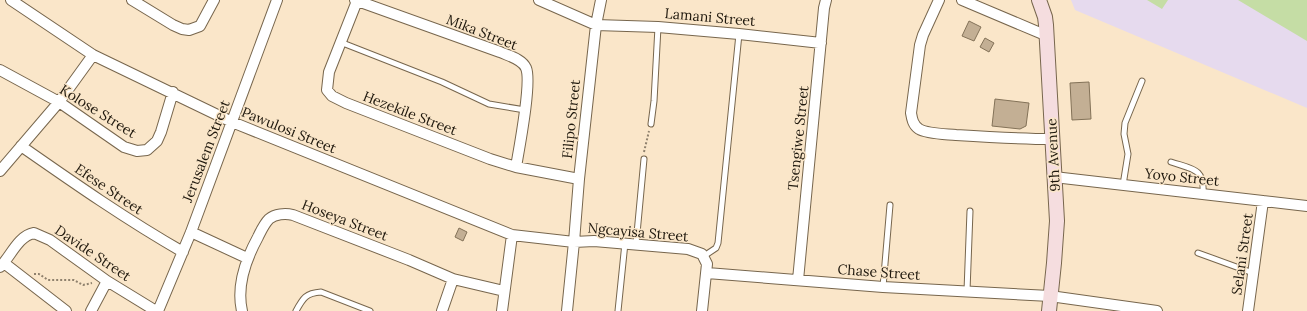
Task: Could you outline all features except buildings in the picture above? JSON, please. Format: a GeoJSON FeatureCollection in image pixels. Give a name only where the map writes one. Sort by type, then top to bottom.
{"type":"FeatureCollection","features":[{"type":"Feature","properties":{"kind":"street","name":"Pawulosi Street"},"geometry":{"type":"LineString","coordinates":[[11,0],[93,55],[173,92],[232,122],[512,235],[574,242]]}},
{"type":"Feature","properties":{"kind":"street"},"geometry":{"type":"LineString","coordinates":[[132,0],[173,25],[182,29],[190,30],[200,26],[214,0]]}},
{"type":"Feature","properties":{"kind":"street","name":"Jerusalem Street"},"geometry":{"type":"LineString","coordinates":[[157,311],[191,232],[277,0]]}},
{"type":"Feature","properties":{"kind":"street","name":"Hezekile Street"},"geometry":{"type":"LineString","coordinates":[[356,0],[329,72],[327,90],[332,96],[346,103],[468,151],[516,166],[579,179]]}},
{"type":"Feature","properties":{"kind":"street","name":"Mika Street"},"geometry":{"type":"LineString","coordinates":[[356,0],[500,52],[520,62],[527,70],[528,78],[525,110],[516,166]]}},
{"type":"Feature","properties":{"kind":"street"},"geometry":{"type":"LineString","coordinates":[[539,0],[596,25]]}},
{"type":"Feature","properties":{"kind":"street","name":"Filipo Street"},"geometry":{"type":"LineString","coordinates":[[567,311],[579,179],[596,25],[601,0]]}},
{"type":"Feature","properties":{"kind":"street","name":"Tsengiwe Street"},"geometry":{"type":"LineString","coordinates":[[798,280],[826,0]]}},
{"type":"Feature","properties":{"kind":"street"},"geometry":{"type":"LineString","coordinates":[[939,0],[922,35],[920,45],[911,113],[912,120],[916,126],[920,130],[938,133],[1006,138],[1052,139]]}},
{"type":"Feature","properties":{"kind":"street"},"geometry":{"type":"LineString","coordinates":[[962,0],[1046,35]]}},
{"type":"Feature","properties":{"kind":"street","name":"9th Avenue"},"geometry":{"type":"LineString","coordinates":[[1039,0],[1045,17],[1057,221],[1049,311]]}},
{"type":"Feature","properties":{"kind":"street","name":"Lamani Street"},"geometry":{"type":"LineString","coordinates":[[596,25],[658,27],[821,43]]}},
{"type":"Feature","properties":{"kind":"street"},"geometry":{"type":"LineString","coordinates":[[0,171],[59,102],[93,55]]}},
{"type":"Feature","properties":{"kind":"street","name":"Kolose Street"},"geometry":{"type":"LineString","coordinates":[[2,75],[59,102],[112,140],[124,147],[137,151],[147,150],[157,141],[173,92]]}},
{"type":"Feature","properties":{"kind":"street","name":"Efese Street"},"geometry":{"type":"LineString","coordinates":[[21,146],[147,231],[183,252]]}},
{"type":"Feature","properties":{"kind":"street","name":"Yoyo Street"},"geometry":{"type":"LineString","coordinates":[[1054,177],[1307,206]]}},
{"type":"Feature","properties":{"kind":"street","name":"Selani Street"},"geometry":{"type":"LineString","coordinates":[[1248,311],[1263,200]]}},
{"type":"Feature","properties":{"kind":"street","name":"Hoseya Street"},"geometry":{"type":"LineString","coordinates":[[242,311],[240,304],[240,288],[247,258],[263,226],[270,218],[286,214],[293,215],[409,260],[453,279],[504,292]]}},
{"type":"Feature","properties":{"kind":"street"},"geometry":{"type":"LineString","coordinates":[[191,232],[247,258]]}},
{"type":"Feature","properties":{"kind":"street","name":"Davide Street"},"geometry":{"type":"LineString","coordinates":[[2,265],[26,235],[34,233],[50,240],[108,281],[157,311]]}},
{"type":"Feature","properties":{"kind":"street"},"geometry":{"type":"LineString","coordinates":[[502,311],[512,235]]}},
{"type":"Feature","properties":{"kind":"street","name":"Ngcayisa Street"},"geometry":{"type":"LineString","coordinates":[[574,242],[594,241],[625,243],[688,249],[698,252],[704,256],[707,264],[702,311]]}},
{"type":"Feature","properties":{"kind":"street"},"geometry":{"type":"LineString","coordinates":[[2,265],[66,311]]}},
{"type":"Feature","properties":{"kind":"street","name":"Chase Street"},"geometry":{"type":"LineString","coordinates":[[707,273],[882,287],[1050,296],[1158,311]]}},
{"type":"Feature","properties":{"kind":"street"},"geometry":{"type":"LineString","coordinates":[[442,311],[453,279]]}},
{"type":"Feature","properties":{"kind":"street"},"geometry":{"type":"LineString","coordinates":[[91,311],[108,281]]}},
{"type":"Feature","properties":{"kind":"lane"},"geometry":{"type":"LineString","coordinates":[[651,124],[654,101],[658,27]]}},
{"type":"Feature","properties":{"kind":"lane"},"geometry":{"type":"LineString","coordinates":[[704,256],[716,248],[718,243],[739,34]]}},
{"type":"Feature","properties":{"kind":"lane"},"geometry":{"type":"LineString","coordinates":[[340,42],[442,82],[489,104],[525,110]]}},
{"type":"Feature","properties":{"kind":"lane"},"geometry":{"type":"LineString","coordinates":[[1123,185],[1128,154],[1124,134],[1125,123],[1142,81]]}},
{"type":"Feature","properties":{"kind":"lane"},"geometry":{"type":"LineString","coordinates":[[636,244],[644,159]]}},
{"type":"Feature","properties":{"kind":"lane"},"geometry":{"type":"LineString","coordinates":[[1171,162],[1192,169],[1200,174],[1204,181],[1203,194]]}},
{"type":"Feature","properties":{"kind":"lane"},"geometry":{"type":"LineString","coordinates":[[882,287],[890,205]]}},
{"type":"Feature","properties":{"kind":"lane"},"geometry":{"type":"LineString","coordinates":[[967,291],[970,211]]}},
{"type":"Feature","properties":{"kind":"lane"},"geometry":{"type":"LineString","coordinates":[[618,311],[625,243]]}},
{"type":"Feature","properties":{"kind":"lane"},"geometry":{"type":"LineString","coordinates":[[1198,253],[1253,273]]}},
{"type":"Feature","properties":{"kind":"lane"},"geometry":{"type":"LineString","coordinates":[[296,311],[306,296],[312,293],[321,292],[370,311]]}},
{"type":"Feature","properties":{"kind":"path"},"geometry":{"type":"LineString","coordinates":[[644,159],[651,124]]}},
{"type":"Feature","properties":{"kind":"path"},"geometry":{"type":"LineString","coordinates":[[32,273],[39,274],[48,280],[74,280],[83,285],[108,281]]}},
{"type":"Feature","properties":{"kind":"shaded area"},"geometry":{"type":"Polygon","coordinates":[[[1071,0],[1307,0],[1307,108],[1075,10],[1071,0]]]}},
{"type":"Feature","properties":{"kind":"green space"},"geometry":{"type":"Polygon","coordinates":[[[1147,0],[1168,0],[1162,9],[1147,0]]]}},
{"type":"Feature","properties":{"kind":"green space"},"geometry":{"type":"Polygon","coordinates":[[[1238,0],[1307,0],[1307,41],[1238,0]]]}}]}
